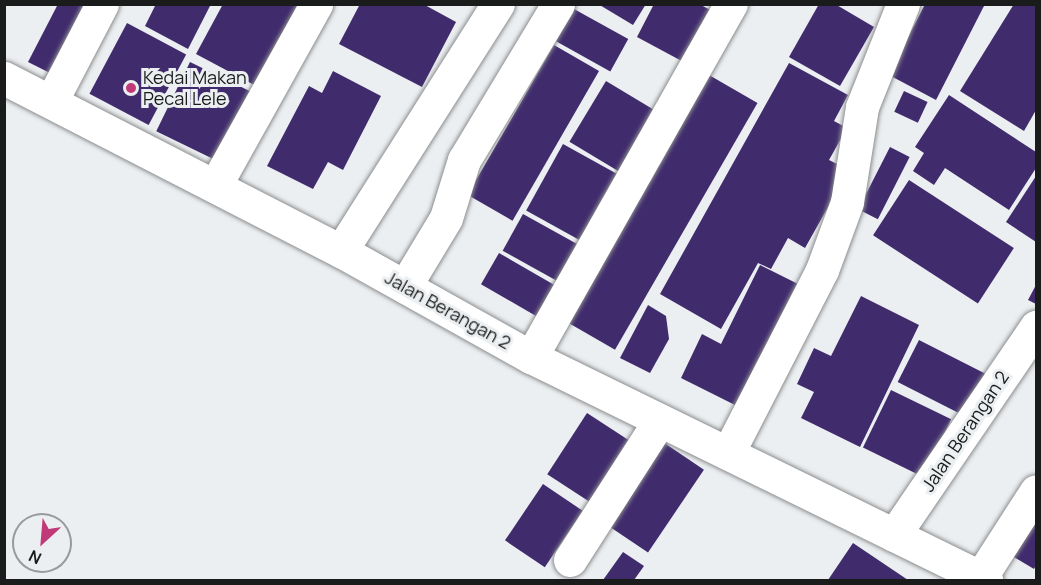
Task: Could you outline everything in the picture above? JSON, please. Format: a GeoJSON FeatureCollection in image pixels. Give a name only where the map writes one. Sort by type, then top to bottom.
{"type":"FeatureCollection","features":[{"type":"Feature","properties":{"kind":"street"},"geometry":{"type":"LineString","coordinates":[[52,100],[102,4]]}},
{"type":"Feature","properties":{"kind":"street"},"geometry":{"type":"LineString","coordinates":[[216,184],[316,4]]}},
{"type":"Feature","properties":{"kind":"street"},"geometry":{"type":"LineString","coordinates":[[341,250],[498,4]]}},
{"type":"Feature","properties":{"kind":"street"},"geometry":{"type":"LineString","coordinates":[[405,286],[446,218],[464,160],[558,4]]}},
{"type":"Feature","properties":{"kind":"street"},"geometry":{"type":"LineString","coordinates":[[531,357],[731,4]]}},
{"type":"Feature","properties":{"kind":"street"},"geometry":{"type":"LineString","coordinates":[[728,453],[822,270],[847,202],[862,107],[903,4]]}},
{"type":"Feature","properties":{"kind":"street","name":"Jalan Berangan 2"},"geometry":{"type":"LineString","coordinates":[[4,78],[52,100],[341,250],[531,357],[983,579]]}},
{"type":"Feature","properties":{"kind":"street","name":"Jalan Berangan 2"},"geometry":{"type":"LineString","coordinates":[[894,535],[1036,327]]}},
{"type":"Feature","properties":{"kind":"street"},"geometry":{"type":"LineString","coordinates":[[570,560],[660,420]]}},
{"type":"Feature","properties":{"kind":"street"},"geometry":{"type":"LineString","coordinates":[[983,579],[1036,491]]}},
{"type":"Feature","properties":{"kind":"building"},"geometry":{"type":"Polygon","coordinates":[[[58,4],[81,4],[93,11],[58,77],[28,62],[58,4]]]}},
{"type":"Feature","properties":{"kind":"building"},"geometry":{"type":"Polygon","coordinates":[[[156,4],[211,4],[188,49],[145,26],[156,4]]]}},
{"type":"Feature","properties":{"kind":"building"},"geometry":{"type":"Polygon","coordinates":[[[223,4],[302,4],[258,87],[196,54],[223,4]]]}},
{"type":"Feature","properties":{"kind":"building"},"geometry":{"type":"Polygon","coordinates":[[[360,4],[423,4],[456,22],[422,87],[339,44],[360,4]]]}},
{"type":"Feature","properties":{"kind":"building"},"geometry":{"type":"Polygon","coordinates":[[[598,4],[646,4],[633,25],[598,4]]]}},
{"type":"Feature","properties":{"kind":"building"},"geometry":{"type":"Polygon","coordinates":[[[654,4],[699,4],[718,14],[691,66],[637,37],[654,4]]]}},
{"type":"Feature","properties":{"kind":"building"},"geometry":{"type":"Polygon","coordinates":[[[819,4],[835,4],[874,27],[840,86],[789,57],[819,4]]]}},
{"type":"Feature","properties":{"kind":"building"},"geometry":{"type":"Polygon","coordinates":[[[925,4],[985,4],[936,100],[889,75],[925,4]]]}},
{"type":"Feature","properties":{"kind":"building"},"geometry":{"type":"Polygon","coordinates":[[[1014,4],[1036,4],[1036,110],[1024,131],[960,91],[1014,4]]]}},
{"type":"Feature","properties":{"kind":"building"},"geometry":{"type":"Polygon","coordinates":[[[574,9],[628,39],[610,71],[556,41],[574,9]]]}},
{"type":"Feature","properties":{"kind":"building"},"geometry":{"type":"Polygon","coordinates":[[[127,23],[186,54],[149,125],[89,94],[127,23]]]}},
{"type":"Feature","properties":{"kind":"building"},"geometry":{"type":"Polygon","coordinates":[[[554,45],[599,71],[513,221],[468,195],[554,45]]]}},
{"type":"Feature","properties":{"kind":"building"},"geometry":{"type":"Polygon","coordinates":[[[190,62],[255,94],[221,163],[156,131],[190,62]]]}},
{"type":"Feature","properties":{"kind":"building"},"geometry":{"type":"Polygon","coordinates":[[[789,63],[848,95],[834,121],[847,128],[829,160],[849,170],[805,248],[788,238],[771,269],[758,263],[721,329],[660,294],[789,63]]]}},
{"type":"Feature","properties":{"kind":"building"},"geometry":{"type":"Polygon","coordinates":[[[333,71],[381,96],[343,170],[328,162],[313,189],[267,166],[309,86],[322,93],[333,71]]]}},
{"type":"Feature","properties":{"kind":"building"},"geometry":{"type":"Polygon","coordinates":[[[709,75],[757,103],[615,350],[566,322],[709,75]]]}},
{"type":"Feature","properties":{"kind":"building"},"geometry":{"type":"Polygon","coordinates":[[[606,81],[663,115],[626,176],[569,142],[606,81]]]}},
{"type":"Feature","properties":{"kind":"building"},"geometry":{"type":"Polygon","coordinates":[[[904,91],[928,102],[918,123],[894,112],[904,91]]]}},
{"type":"Feature","properties":{"kind":"building"},"geometry":{"type":"Polygon","coordinates":[[[949,95],[1036,152],[1036,168],[1009,210],[945,168],[934,185],[913,171],[924,153],[915,147],[949,95]]]}},
{"type":"Feature","properties":{"kind":"building"},"geometry":{"type":"Polygon","coordinates":[[[563,144],[620,176],[583,242],[526,210],[563,144]]]}},
{"type":"Feature","properties":{"kind":"building"},"geometry":{"type":"Polygon","coordinates":[[[890,147],[910,157],[878,219],[858,209],[890,147]]]}},
{"type":"Feature","properties":{"kind":"building"},"geometry":{"type":"Polygon","coordinates":[[[1036,176],[1036,242],[1006,222],[1036,176]]]}},
{"type":"Feature","properties":{"kind":"building"},"geometry":{"type":"Polygon","coordinates":[[[909,180],[1014,248],[978,303],[873,235],[909,180]]]}},
{"type":"Feature","properties":{"kind":"building"},"geometry":{"type":"Polygon","coordinates":[[[523,214],[582,247],[562,284],[503,251],[523,214]]]}},
{"type":"Feature","properties":{"kind":"building"},"geometry":{"type":"Polygon","coordinates":[[[499,253],[557,286],[539,318],[481,284],[499,253]]]}},
{"type":"Feature","properties":{"kind":"building"},"geometry":{"type":"Polygon","coordinates":[[[760,265],[806,288],[745,410],[681,378],[702,334],[721,344],[760,265]]]}},
{"type":"Feature","properties":{"kind":"building"},"geometry":{"type":"Polygon","coordinates":[[[1036,285],[1036,304],[1028,300],[1036,285]]]}},
{"type":"Feature","properties":{"kind":"building"},"geometry":{"type":"Polygon","coordinates":[[[861,296],[919,325],[860,447],[801,418],[814,392],[797,384],[814,348],[831,356],[861,296]]]}},
{"type":"Feature","properties":{"kind":"building"},"geometry":{"type":"Polygon","coordinates":[[[648,305],[666,316],[669,339],[650,373],[620,358],[648,305]]]}},
{"type":"Feature","properties":{"kind":"building"},"geometry":{"type":"Polygon","coordinates":[[[919,340],[985,374],[964,415],[898,382],[919,340]]]}},
{"type":"Feature","properties":{"kind":"building"},"geometry":{"type":"Polygon","coordinates":[[[891,390],[951,419],[923,477],[863,448],[891,390]]]}},
{"type":"Feature","properties":{"kind":"building"},"geometry":{"type":"Polygon","coordinates":[[[587,413],[632,442],[593,504],[547,474],[587,413]]]}},
{"type":"Feature","properties":{"kind":"building"},"geometry":{"type":"Polygon","coordinates":[[[660,440],[704,470],[648,553],[604,523],[660,440]]]}},
{"type":"Feature","properties":{"kind":"building"},"geometry":{"type":"Polygon","coordinates":[[[543,484],[583,511],[545,567],[505,540],[543,484]]]}},
{"type":"Feature","properties":{"kind":"building"},"geometry":{"type":"Polygon","coordinates":[[[1036,495],[1036,565],[1034,569],[1004,551],[1036,495]]]}},
{"type":"Feature","properties":{"kind":"building"},"geometry":{"type":"Polygon","coordinates":[[[853,543],[908,580],[828,580],[853,543]]]}},
{"type":"Feature","properties":{"kind":"building"},"geometry":{"type":"Polygon","coordinates":[[[623,552],[644,566],[634,580],[603,580],[623,552]]]}},
{"type":"Feature","properties":{"kind":"place","name":"Kedai Makan Pecal Lele"},"geometry":{"type":"Point","coordinates":[131,88]}}]}
